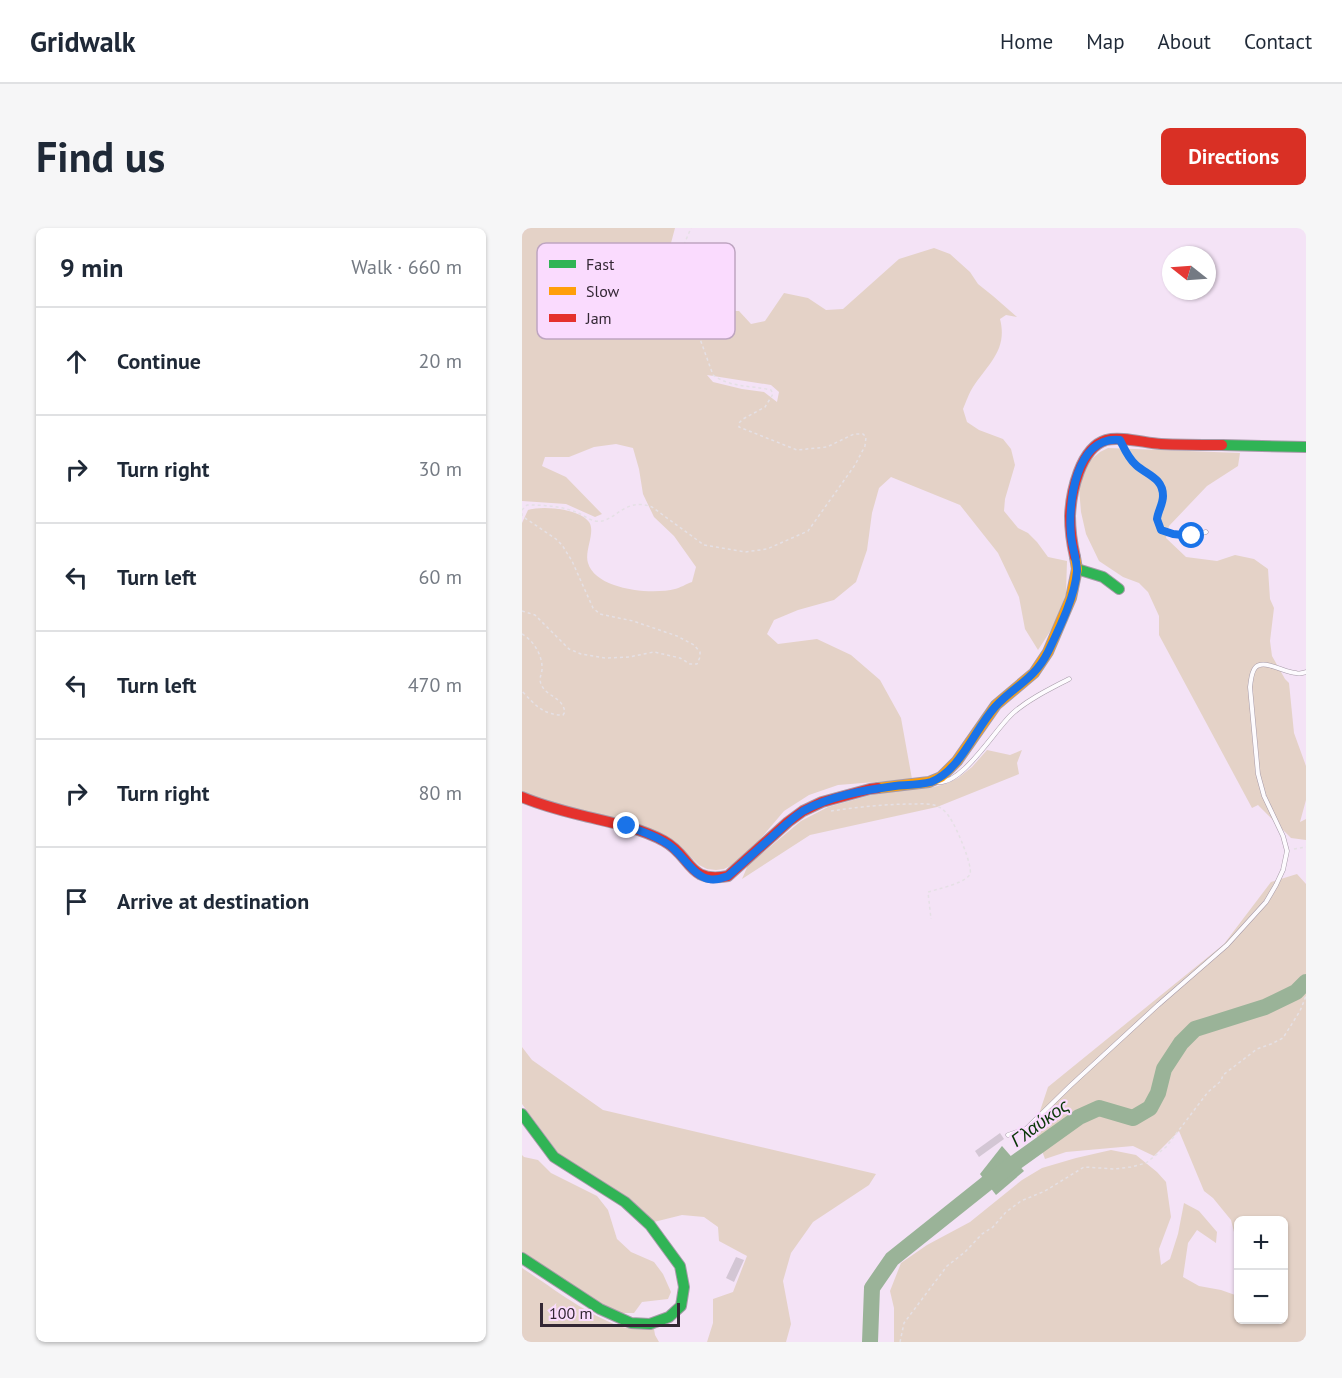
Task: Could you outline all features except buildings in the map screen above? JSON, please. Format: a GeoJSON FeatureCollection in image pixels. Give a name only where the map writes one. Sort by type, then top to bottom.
{"type":"FeatureCollection","features":[{"type":"Feature","properties":{"kind":"street"},"geometry":{"type":"LineString","coordinates":[[522,796],[541,806],[627,826],[652,835],[668,843],[701,876],[716,880],[728,876],[788,822],[822,802],[870,789],[933,780],[957,761],[996,705],[1034,673],[1048,652],[1071,598],[1077,569],[1071,537],[1072,498],[1078,473],[1093,447],[1103,441],[1113,439],[1182,445],[1306,447]]}},
{"type":"Feature","properties":{"kind":"street"},"geometry":{"type":"LineString","coordinates":[[1077,569],[1103,577],[1119,589]]}},
{"type":"Feature","properties":{"kind":"street"},"geometry":{"type":"LineString","coordinates":[[522,1114],[554,1157],[625,1202],[650,1225],[681,1266],[684,1287],[681,1306],[669,1317],[650,1324],[631,1323],[600,1310],[522,1258]]}},
{"type":"Feature","properties":{"kind":"lane"},"geometry":{"type":"LineString","coordinates":[[1120,440],[1136,465],[1160,484],[1163,492],[1157,519],[1161,530],[1192,536],[1206,532]]}},
{"type":"Feature","properties":{"kind":"lane"},"geometry":{"type":"LineString","coordinates":[[1008,1135],[1026,1129],[1158,1005],[1227,945],[1266,902],[1283,870],[1287,851],[1283,836],[1264,796],[1258,774],[1250,687],[1252,675],[1255,668],[1265,663],[1297,674],[1306,672]]}},
{"type":"Feature","properties":{"kind":"lane"},"geometry":{"type":"LineString","coordinates":[[933,780],[940,783],[955,777],[1014,712],[1069,679]]}},
{"type":"Feature","properties":{"kind":"path"},"geometry":{"type":"LineString","coordinates":[[685,243],[691,228]]}},
{"type":"Feature","properties":{"kind":"path"},"geometry":{"type":"LineString","coordinates":[[522,611],[536,615],[569,650],[581,654],[605,658],[629,657],[654,652],[680,658],[690,664],[697,664],[700,652],[694,645],[677,636],[633,621],[600,614],[593,608],[572,561],[562,545],[522,516],[522,510],[527,505],[563,507],[595,521],[604,520],[629,506],[643,504],[652,507],[704,545],[745,552],[767,549],[808,531],[855,465],[865,446],[866,437],[863,434],[854,434],[827,447],[797,450],[739,427],[743,419],[765,407],[773,393],[771,390],[729,384],[713,375],[700,339]]}},
{"type":"Feature","properties":{"kind":"path"},"geometry":{"type":"LineString","coordinates":[[522,634],[527,637],[541,656],[540,681],[544,689],[560,701],[565,712],[563,715],[555,715],[540,710],[522,692]]}},
{"type":"Feature","properties":{"kind":"path"},"geometry":{"type":"LineString","coordinates":[[830,811],[909,804],[935,805],[943,809],[960,838],[970,873],[962,881],[928,891],[931,919]]}},
{"type":"Feature","properties":{"kind":"path"},"geometry":{"type":"LineString","coordinates":[[1287,851],[1306,847]]}},
{"type":"Feature","properties":{"kind":"path"},"geometry":{"type":"LineString","coordinates":[[900,1342],[904,1323],[947,1266],[965,1252],[982,1233],[993,1227],[1006,1212],[1021,1201],[1045,1191],[1084,1167],[1131,1167],[1146,1163],[1166,1147],[1209,1092],[1221,1081],[1222,1075],[1257,1049],[1283,1038],[1300,1011],[1306,996]]}},
{"type":"Feature","properties":{"kind":"shaded area"},"geometry":{"type":"Polygon","coordinates":[[[522,228],[675,228],[671,243],[537,243],[537,339],[735,339],[735,311],[739,311],[751,324],[765,321],[784,293],[808,298],[826,310],[843,309],[899,259],[934,248],[950,254],[970,272],[978,284],[1017,317],[1006,315],[1000,319],[1002,330],[999,348],[972,389],[963,409],[967,422],[979,430],[1003,439],[1011,449],[1015,465],[1005,499],[1004,511],[1018,528],[1028,533],[1037,542],[1048,557],[1067,561],[1066,594],[1053,627],[1038,650],[1025,629],[1019,597],[998,553],[960,505],[891,477],[879,488],[872,513],[867,550],[856,582],[834,600],[798,610],[774,620],[767,634],[778,644],[817,639],[851,655],[880,680],[901,718],[912,779],[838,785],[809,795],[784,811],[750,851],[736,863],[724,869],[707,869],[699,865],[673,840],[652,830],[543,803],[522,792],[522,523],[528,510],[561,509],[578,514],[589,522],[591,531],[587,553],[588,563],[593,572],[613,585],[639,591],[675,589],[692,582],[696,567],[674,536],[654,517],[643,494],[633,448],[616,444],[594,447],[569,457],[545,457],[542,466],[566,477],[602,514],[595,517],[566,504],[522,501],[522,228]],[[707,375],[713,382],[764,392],[777,402],[779,392],[771,385],[707,375]]]}},
{"type":"Feature","properties":{"kind":"shaded area"},"geometry":{"type":"Polygon","coordinates":[[[1108,448],[1240,453],[1238,466],[1207,486],[1169,526],[1166,538],[1186,557],[1217,561],[1235,555],[1254,559],[1268,569],[1270,599],[1274,608],[1270,641],[1272,656],[1289,683],[1294,733],[1306,766],[1306,800],[1300,822],[1306,819],[1306,840],[1291,838],[1258,805],[1252,808],[1159,635],[1159,616],[1148,592],[1139,583],[1123,577],[1099,561],[1086,534],[1079,488],[1088,462],[1108,448]]]}},
{"type":"Feature","properties":{"kind":"shaded area"},"geometry":{"type":"Polygon","coordinates":[[[987,750],[1010,755],[1022,750],[1017,763],[1019,774],[937,807],[810,835],[742,879],[748,865],[801,821],[828,807],[882,792],[924,785],[934,787],[948,783],[972,767],[987,750]]]}},
{"type":"Feature","properties":{"kind":"shaded area"},"geometry":{"type":"Polygon","coordinates":[[[1297,874],[1306,884],[1306,1342],[894,1342],[894,1308],[890,1291],[901,1263],[927,1245],[970,1222],[1022,1180],[1042,1168],[1111,1150],[1136,1155],[1166,1182],[1171,1217],[1159,1249],[1161,1265],[1170,1259],[1184,1203],[1199,1211],[1217,1232],[1216,1243],[1197,1230],[1188,1243],[1183,1277],[1199,1286],[1234,1295],[1234,1324],[1288,1324],[1288,1216],[1234,1216],[1234,1232],[1231,1220],[1213,1198],[1204,1191],[1179,1131],[1154,1156],[1133,1146],[1066,1152],[1045,1159],[1034,1129],[1048,1087],[1224,944],[1271,882],[1297,874]]]}},
{"type":"Feature","properties":{"kind":"shaded area"},"geometry":{"type":"Polygon","coordinates":[[[522,1047],[532,1060],[603,1110],[876,1174],[869,1185],[813,1222],[791,1253],[783,1281],[791,1324],[786,1342],[707,1342],[713,1323],[713,1299],[733,1292],[747,1256],[719,1241],[718,1227],[704,1217],[682,1215],[654,1222],[622,1194],[559,1154],[522,1104],[522,1047]]]}},
{"type":"Feature","properties":{"kind":"shaded area"},"geometry":{"type":"Polygon","coordinates":[[[1002,1146],[1024,1171],[996,1195],[980,1174],[1002,1146]]]}},
{"type":"Feature","properties":{"kind":"shaded area"},"geometry":{"type":"Polygon","coordinates":[[[522,1155],[538,1160],[551,1173],[597,1196],[608,1210],[617,1239],[631,1252],[654,1262],[663,1274],[671,1292],[668,1299],[642,1302],[634,1313],[620,1313],[601,1305],[522,1254],[522,1155]]]}},
{"type":"Feature","properties":{"kind":"shaded area"},"geometry":{"type":"Polygon","coordinates":[[[522,1268],[596,1316],[626,1328],[654,1329],[659,1342],[522,1342],[522,1268]]]}},
{"type":"Feature","properties":{"kind":"waterway","name":"Γλαύκος"},"geometry":{"type":"LineString","coordinates":[[870,1342],[872,1288],[892,1259],[991,1180],[1079,1117],[1099,1108],[1133,1118],[1150,1108],[1158,1093],[1164,1069],[1181,1043],[1195,1029],[1265,1007],[1296,992],[1306,982]]}},
{"type":"Feature","properties":{"kind":"traffic: fast"},"geometry":{"type":"LineString","coordinates":[[1222,445],[1306,447]]}},
{"type":"Feature","properties":{"kind":"traffic: fast"},"geometry":{"type":"LineString","coordinates":[[1077,569],[1103,577],[1119,589]]}},
{"type":"Feature","properties":{"kind":"traffic: fast"},"geometry":{"type":"LineString","coordinates":[[522,1114],[554,1157],[625,1202],[650,1225],[680,1266],[684,1287],[681,1306],[669,1317],[650,1324],[631,1323],[600,1309],[522,1258]]}},
{"type":"Feature","properties":{"kind":"traffic: slow"},"geometry":{"type":"LineString","coordinates":[[878,788],[929,782],[941,777],[957,761],[996,705],[1034,673],[1048,652],[1071,598],[1077,569],[1075,557]]}},
{"type":"Feature","properties":{"kind":"traffic: jam"},"geometry":{"type":"LineString","coordinates":[[1075,557],[1070,521],[1072,496],[1083,461],[1097,445],[1106,440],[1119,439],[1161,444],[1222,445]]}},
{"type":"Feature","properties":{"kind":"traffic: jam"},"geometry":{"type":"LineString","coordinates":[[522,797],[654,836],[673,847],[697,872],[715,877],[728,876],[803,811],[822,802],[878,788]]}},
{"type":"Feature","properties":{"kind":"route"},"geometry":{"type":"LineString","coordinates":[[627,826],[668,843],[701,876],[716,880],[728,876],[788,822],[822,802],[870,789],[929,782],[941,777],[957,761],[996,705],[1034,673],[1048,652],[1071,598],[1075,581],[1077,569],[1070,516],[1078,473],[1093,447],[1103,441],[1120,440],[1136,465],[1160,484],[1163,492],[1157,519],[1161,530],[1192,536]]}}]}
